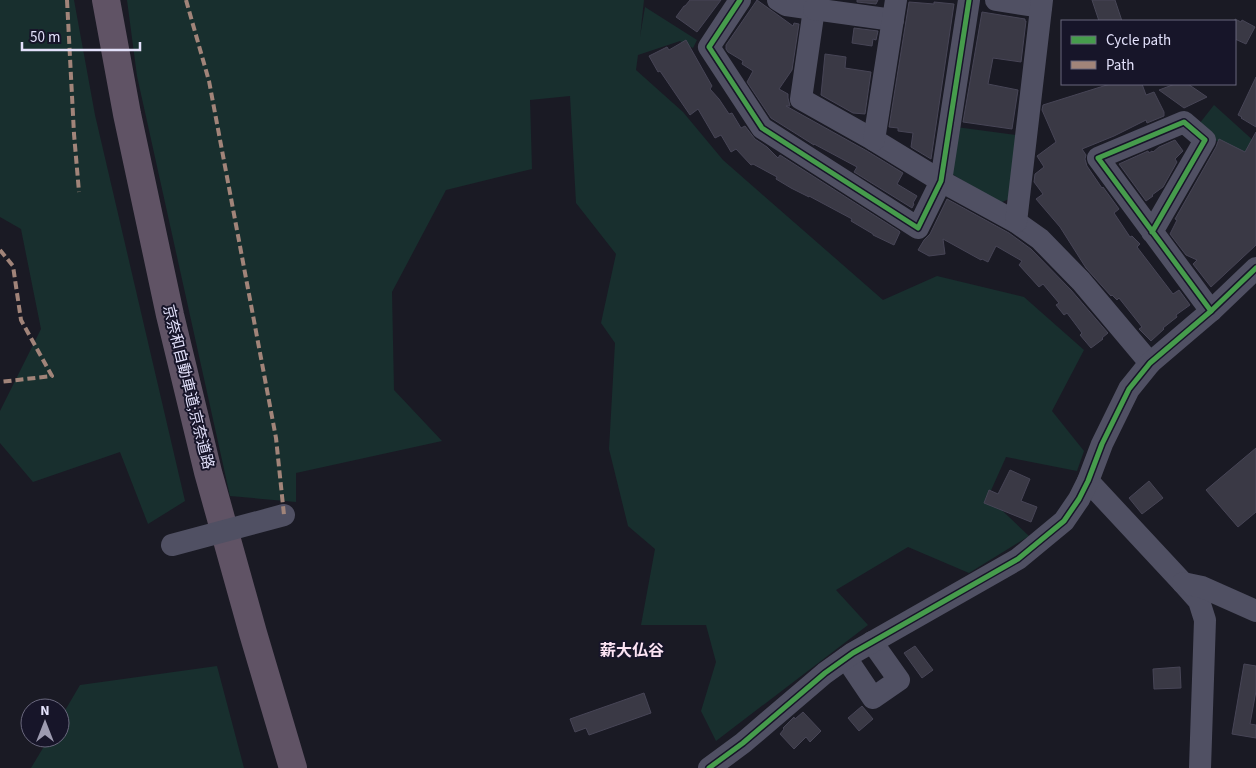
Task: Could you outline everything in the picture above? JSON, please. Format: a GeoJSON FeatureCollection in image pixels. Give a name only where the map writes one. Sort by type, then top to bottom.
{"type":"FeatureCollection","features":[{"type":"Feature","properties":{"kind":"highway","name":"京奈和自動車道;京奈道路"},"geometry":{"type":"LineString","coordinates":[[97,0],[118,116],[160,318],[199,474],[283,768]]}},
{"type":"Feature","properties":{"kind":"highway","name":"京奈和自動車道;京奈道路"},"geometry":{"type":"LineString","coordinates":[[106,0],[127,114],[170,315],[208,472],[293,768]]}},
{"type":"Feature","properties":{"kind":"street"},"geometry":{"type":"LineString","coordinates":[[740,0],[709,47],[762,128],[918,228],[941,181],[969,0]]}},
{"type":"Feature","properties":{"kind":"street"},"geometry":{"type":"LineString","coordinates":[[778,0],[786,5],[814,9],[894,10],[874,140]]}},
{"type":"Feature","properties":{"kind":"street"},"geometry":{"type":"LineString","coordinates":[[996,0],[1042,3],[1016,222]]}},
{"type":"Feature","properties":{"kind":"street"},"geometry":{"type":"LineString","coordinates":[[814,9],[801,99],[874,140],[941,181],[1016,222],[1040,240],[1081,281],[1150,363]]}},
{"type":"Feature","properties":{"kind":"street"},"geometry":{"type":"LineString","coordinates":[[1152,232],[1205,140],[1184,122],[1098,158],[1152,232],[1211,311]]}},
{"type":"Feature","properties":{"kind":"street"},"geometry":{"type":"LineString","coordinates":[[709,768],[743,744],[846,658],[1018,558],[1064,521],[1079,499],[1088,481],[1102,444],[1129,389],[1150,363],[1211,311],[1256,268]]}},
{"type":"Feature","properties":{"kind":"street"},"geometry":{"type":"LineString","coordinates":[[1088,481],[1199,601],[1205,620],[1200,768]]}},
{"type":"Feature","properties":{"kind":"street"},"geometry":{"type":"LineString","coordinates":[[166,549],[284,515]]}},
{"type":"Feature","properties":{"kind":"street"},"geometry":{"type":"LineString","coordinates":[[1184,583],[1202,587],[1256,611]]}},
{"type":"Feature","properties":{"kind":"street"},"geometry":{"type":"LineString","coordinates":[[846,658],[872,698],[899,680],[872,642]]}},
{"type":"Feature","properties":{"kind":"green space"},"geometry":{"type":"Polygon","coordinates":[[[0,0],[74,0],[95,115],[185,501],[148,524],[120,452],[33,482],[0,443],[0,411],[41,329],[21,229],[0,217],[0,0]]]}},
{"type":"Feature","properties":{"kind":"green space"},"geometry":{"type":"Polygon","coordinates":[[[127,0],[644,0],[640,37],[645,7],[697,40],[693,48],[680,41],[638,55],[636,70],[683,112],[723,160],[883,300],[937,276],[1024,297],[1084,350],[1052,411],[1084,451],[1077,471],[1006,457],[988,497],[1029,536],[969,573],[908,547],[836,590],[868,625],[716,741],[701,711],[716,662],[706,625],[641,625],[655,549],[628,526],[609,449],[615,343],[601,323],[616,254],[576,203],[570,96],[530,100],[532,169],[446,190],[392,292],[394,390],[442,441],[296,473],[296,502],[230,496],[137,76],[127,0]]]}},
{"type":"Feature","properties":{"kind":"green space"},"geometry":{"type":"Polygon","coordinates":[[[1214,105],[1256,143],[1248,160],[1196,128],[1214,105]]]}},
{"type":"Feature","properties":{"kind":"green space"},"geometry":{"type":"Polygon","coordinates":[[[956,127],[1016,135],[1009,199],[1000,203],[952,174],[956,127]]]}},
{"type":"Feature","properties":{"kind":"green space"},"geometry":{"type":"Polygon","coordinates":[[[217,666],[244,768],[31,768],[43,748],[70,748],[70,702],[80,685],[217,666]]]}},
{"type":"Feature","properties":{"kind":"building"},"geometry":{"type":"Polygon","coordinates":[[[690,0],[721,0],[697,32],[676,17],[690,0]]]}},
{"type":"Feature","properties":{"kind":"building"},"geometry":{"type":"Polygon","coordinates":[[[757,0],[793,26],[794,23],[799,24],[792,70],[779,89],[788,94],[790,106],[786,106],[903,173],[897,184],[917,196],[912,208],[854,172],[857,167],[814,145],[771,118],[747,82],[753,71],[742,64],[743,61],[726,49],[726,45],[757,0]]]}},
{"type":"Feature","properties":{"kind":"building"},"geometry":{"type":"Polygon","coordinates":[[[857,0],[878,0],[876,4],[857,2],[857,0]]]}},
{"type":"Feature","properties":{"kind":"building"},"geometry":{"type":"Polygon","coordinates":[[[1092,0],[1115,0],[1122,20],[1099,20],[1092,0]]]}},
{"type":"Feature","properties":{"kind":"building"},"geometry":{"type":"Polygon","coordinates":[[[909,2],[954,4],[931,159],[911,147],[913,133],[898,131],[898,128],[889,127],[909,2]]]}},
{"type":"Feature","properties":{"kind":"building"},"geometry":{"type":"Polygon","coordinates":[[[982,12],[1025,19],[1026,21],[1021,62],[993,58],[988,84],[1018,90],[1012,129],[963,122],[982,12]]]}},
{"type":"Feature","properties":{"kind":"building"},"geometry":{"type":"Polygon","coordinates":[[[1235,20],[1241,22],[1242,20],[1255,27],[1246,44],[1236,39],[1235,20]]]}},
{"type":"Feature","properties":{"kind":"building"},"geometry":{"type":"Polygon","coordinates":[[[854,28],[878,31],[876,40],[873,39],[872,46],[852,43],[854,28]]]}},
{"type":"Feature","properties":{"kind":"building"},"geometry":{"type":"Polygon","coordinates":[[[686,40],[712,86],[710,89],[729,114],[732,113],[741,128],[745,126],[755,139],[778,158],[780,155],[899,231],[894,245],[873,235],[851,221],[852,219],[791,188],[776,179],[777,177],[753,164],[751,165],[736,149],[731,152],[721,135],[715,138],[698,109],[690,115],[660,71],[658,72],[649,56],[667,47],[669,50],[686,40]]]}},
{"type":"Feature","properties":{"kind":"building"},"geometry":{"type":"Polygon","coordinates":[[[825,54],[846,57],[845,68],[871,72],[865,114],[853,113],[821,95],[825,54]]]}},
{"type":"Feature","properties":{"kind":"building"},"geometry":{"type":"Polygon","coordinates":[[[1256,77],[1256,127],[1238,115],[1256,77]]]}},
{"type":"Feature","properties":{"kind":"building"},"geometry":{"type":"Polygon","coordinates":[[[1107,85],[1142,85],[1146,95],[1154,92],[1164,112],[1164,116],[1147,123],[1146,120],[1082,149],[1086,155],[1087,166],[1119,209],[1114,213],[1130,237],[1132,236],[1140,244],[1137,247],[1173,294],[1179,290],[1190,305],[1176,315],[1177,317],[1151,341],[1139,329],[1142,327],[1119,298],[1117,300],[1111,296],[1086,268],[1060,227],[1036,199],[1043,194],[1034,182],[1035,174],[1044,167],[1037,156],[1056,142],[1042,110],[1043,105],[1107,85]]]}},
{"type":"Feature","properties":{"kind":"building"},"geometry":{"type":"Polygon","coordinates":[[[1172,85],[1189,85],[1207,97],[1184,108],[1159,90],[1172,85]]]}},
{"type":"Feature","properties":{"kind":"building"},"geometry":{"type":"Polygon","coordinates":[[[1256,132],[1256,245],[1211,287],[1193,264],[1197,260],[1186,255],[1170,234],[1177,220],[1175,219],[1219,139],[1245,152],[1256,132]]]}},
{"type":"Feature","properties":{"kind":"building"},"geometry":{"type":"Polygon","coordinates":[[[1175,140],[1183,151],[1175,159],[1177,162],[1163,187],[1146,201],[1119,164],[1148,151],[1149,153],[1153,152],[1159,147],[1175,140]]]}},
{"type":"Feature","properties":{"kind":"building"},"geometry":{"type":"Polygon","coordinates":[[[947,199],[1009,233],[1031,249],[1071,290],[1108,333],[1103,339],[1091,348],[1080,335],[1082,333],[1067,313],[1064,315],[1056,305],[1059,303],[1043,284],[1039,287],[1019,265],[1022,261],[996,246],[988,262],[943,239],[945,254],[929,256],[918,250],[930,234],[947,199]]]}},
{"type":"Feature","properties":{"kind":"building"},"geometry":{"type":"Polygon","coordinates":[[[1256,448],[1256,512],[1238,527],[1206,490],[1256,448]]]}},
{"type":"Feature","properties":{"kind":"building"},"geometry":{"type":"Polygon","coordinates":[[[1010,470],[1030,479],[1021,501],[1037,507],[1031,522],[984,503],[989,490],[998,494],[1010,470]]]}},
{"type":"Feature","properties":{"kind":"building"},"geometry":{"type":"Polygon","coordinates":[[[1149,481],[1163,498],[1142,514],[1129,498],[1149,481]]]}},
{"type":"Feature","properties":{"kind":"building"},"geometry":{"type":"Polygon","coordinates":[[[915,646],[933,670],[922,678],[904,653],[915,646]]]}},
{"type":"Feature","properties":{"kind":"building"},"geometry":{"type":"Polygon","coordinates":[[[1244,664],[1256,666],[1256,691],[1250,724],[1256,725],[1256,738],[1232,734],[1244,664]]]}},
{"type":"Feature","properties":{"kind":"building"},"geometry":{"type":"Polygon","coordinates":[[[1180,667],[1181,688],[1154,689],[1153,669],[1180,667]]]}},
{"type":"Feature","properties":{"kind":"building"},"geometry":{"type":"Polygon","coordinates":[[[644,693],[651,713],[589,735],[586,728],[575,732],[570,719],[644,693]]]}},
{"type":"Feature","properties":{"kind":"building"},"geometry":{"type":"Polygon","coordinates":[[[862,706],[873,719],[859,731],[848,718],[862,706]]]}},
{"type":"Feature","properties":{"kind":"building"},"geometry":{"type":"Polygon","coordinates":[[[803,712],[821,731],[810,742],[806,737],[794,749],[780,734],[794,717],[795,719],[803,712]]]}},
{"type":"Feature","properties":{"kind":"marked path"},"geometry":{"type":"LineString","coordinates":[[67,0],[79,192]]}},
{"type":"Feature","properties":{"kind":"marked path"},"geometry":{"type":"LineString","coordinates":[[186,0],[209,81],[276,438],[284,515]]}},
{"type":"Feature","properties":{"kind":"marked path"},"geometry":{"type":"LineString","coordinates":[[0,250],[13,266],[21,320],[52,376],[0,382]]}},
{"type":"Feature","properties":{"kind":"cycle path"},"geometry":{"type":"LineString","coordinates":[[740,0],[709,47],[762,128],[918,228],[941,181],[969,0]]}},
{"type":"Feature","properties":{"kind":"cycle path"},"geometry":{"type":"LineString","coordinates":[[1152,232],[1205,140],[1184,122],[1098,158],[1211,311]]}},
{"type":"Feature","properties":{"kind":"cycle path"},"geometry":{"type":"LineString","coordinates":[[709,768],[743,743],[825,673],[853,653],[1018,559],[1064,521],[1079,499],[1088,481],[1102,444],[1129,389],[1150,363],[1211,311],[1256,268]]}},
{"type":"Feature","properties":{"kind":"district","name":"薪大仏谷"},"geometry":{"type":"Point","coordinates":[632,651]}}]}
